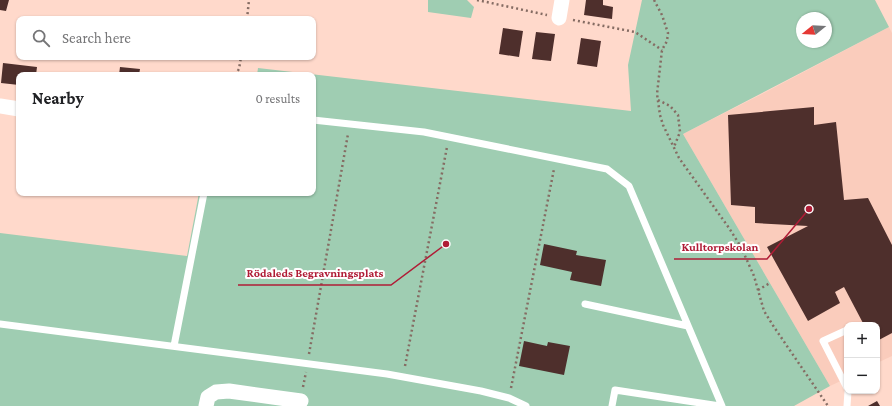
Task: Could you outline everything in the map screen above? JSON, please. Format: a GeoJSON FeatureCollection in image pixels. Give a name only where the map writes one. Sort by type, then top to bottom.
{"type":"FeatureCollection","features":[{"type":"Feature","properties":{"kind":"street"},"geometry":{"type":"LineString","coordinates":[[559,18],[562,0]]}},
{"type":"Feature","properties":{"kind":"street"},"geometry":{"type":"LineString","coordinates":[[0,106],[16,109]]}},
{"type":"Feature","properties":{"kind":"street"},"geometry":{"type":"LineString","coordinates":[[206,406],[208,397],[216,392],[229,391],[301,402]]}},
{"type":"Feature","properties":{"kind":"lane"},"geometry":{"type":"LineString","coordinates":[[316,120],[424,132],[607,169],[629,186],[721,406]]}},
{"type":"Feature","properties":{"kind":"lane"},"geometry":{"type":"LineString","coordinates":[[174,346],[203,196]]}},
{"type":"Feature","properties":{"kind":"lane"},"geometry":{"type":"LineString","coordinates":[[585,304],[688,326]]}},
{"type":"Feature","properties":{"kind":"lane"},"geometry":{"type":"LineString","coordinates":[[0,324],[387,374],[481,391],[509,398],[526,406]]}},
{"type":"Feature","properties":{"kind":"lane"},"geometry":{"type":"LineString","coordinates":[[844,331],[823,341],[844,382]]}},
{"type":"Feature","properties":{"kind":"lane"},"geometry":{"type":"LineString","coordinates":[[612,406],[616,390],[721,406]]}},
{"type":"Feature","properties":{"kind":"lane"},"geometry":{"type":"LineString","coordinates":[[847,406],[848,394]]}},
{"type":"Feature","properties":{"kind":"path"},"geometry":{"type":"LineString","coordinates":[[247,16],[249,0]]}},
{"type":"Feature","properties":{"kind":"path"},"geometry":{"type":"LineString","coordinates":[[654,0],[668,33],[667,41],[662,50],[657,94],[663,125],[679,158],[741,247],[752,269],[764,311],[828,406]]}},
{"type":"Feature","properties":{"kind":"path"},"geometry":{"type":"LineString","coordinates":[[237,72],[240,60]]}},
{"type":"Feature","properties":{"kind":"path"},"geometry":{"type":"LineString","coordinates":[[658,100],[670,106],[678,115],[680,132],[674,148]]}},
{"type":"Feature","properties":{"kind":"path"},"geometry":{"type":"LineString","coordinates":[[301,402],[350,124]]}},
{"type":"Feature","properties":{"kind":"path"},"geometry":{"type":"LineString","coordinates":[[403,377],[449,137]]}},
{"type":"Feature","properties":{"kind":"path"},"geometry":{"type":"LineString","coordinates":[[509,398],[556,159]]}},
{"type":"Feature","properties":{"kind":"path"},"geometry":{"type":"LineString","coordinates":[[758,290],[770,283]]}},
{"type":"Feature","properties":{"kind":"shaded area"},"geometry":{"type":"Polygon","coordinates":[[[889,27],[892,33],[892,356],[880,362],[880,322],[844,322],[844,379],[830,386],[683,134],[889,27]]]}},
{"type":"Feature","properties":{"kind":"green space"},"geometry":{"type":"Polygon","coordinates":[[[428,0],[467,0],[474,7],[471,18],[428,12],[428,0]]]}},
{"type":"Feature","properties":{"kind":"green space"},"geometry":{"type":"Polygon","coordinates":[[[642,0],[875,0],[889,27],[683,134],[830,386],[794,406],[0,406],[0,233],[187,256],[198,196],[316,196],[316,75],[631,111],[628,65],[642,0]]]}},
{"type":"Feature","properties":{"kind":"green space"},"geometry":{"type":"Polygon","coordinates":[[[258,68],[293,72],[257,72],[258,68]]]}},
{"type":"Feature","properties":{"kind":"building"},"geometry":{"type":"Polygon","coordinates":[[[0,0],[9,0],[6,11],[0,10],[0,0]]]}},
{"type":"Feature","properties":{"kind":"building"},"geometry":{"type":"Polygon","coordinates":[[[586,0],[603,0],[603,5],[613,7],[612,19],[584,15],[586,0]]]}},
{"type":"Feature","properties":{"kind":"building"},"geometry":{"type":"Polygon","coordinates":[[[503,28],[523,31],[519,57],[499,54],[503,28]]]}},
{"type":"Feature","properties":{"kind":"building"},"geometry":{"type":"Polygon","coordinates":[[[536,32],[555,34],[551,61],[532,59],[536,32]]]}},
{"type":"Feature","properties":{"kind":"building"},"geometry":{"type":"Polygon","coordinates":[[[581,38],[601,41],[597,67],[577,64],[581,38]]]}},
{"type":"Feature","properties":{"kind":"building"},"geometry":{"type":"Polygon","coordinates":[[[3,63],[37,67],[36,72],[16,72],[16,85],[1,83],[3,63]]]}},
{"type":"Feature","properties":{"kind":"building"},"geometry":{"type":"Polygon","coordinates":[[[120,67],[140,69],[140,72],[119,72],[120,67]]]}},
{"type":"Feature","properties":{"kind":"building"},"geometry":{"type":"Polygon","coordinates":[[[814,107],[814,125],[836,122],[844,200],[868,198],[892,245],[892,333],[880,339],[880,322],[862,322],[844,287],[835,292],[840,303],[808,321],[767,247],[808,226],[755,223],[755,207],[731,205],[728,115],[814,107]]]}},
{"type":"Feature","properties":{"kind":"building"},"geometry":{"type":"Polygon","coordinates":[[[544,244],[577,251],[576,255],[606,260],[601,286],[570,280],[572,272],[540,265],[544,244]]]}},
{"type":"Feature","properties":{"kind":"building"},"geometry":{"type":"Polygon","coordinates":[[[524,341],[547,346],[548,342],[570,346],[564,375],[519,366],[524,341]]]}},
{"type":"Feature","properties":{"kind":"building"},"geometry":{"type":"Polygon","coordinates":[[[877,401],[880,406],[868,406],[877,401]]]}},
{"type":"Feature","properties":{"kind":"place","name":"Kulltorpskolan"},"geometry":{"type":"Point","coordinates":[809,209]}},
{"type":"Feature","properties":{"kind":"place","name":"Rödaleds Begravningsplats"},"geometry":{"type":"Point","coordinates":[446,244]}}]}
